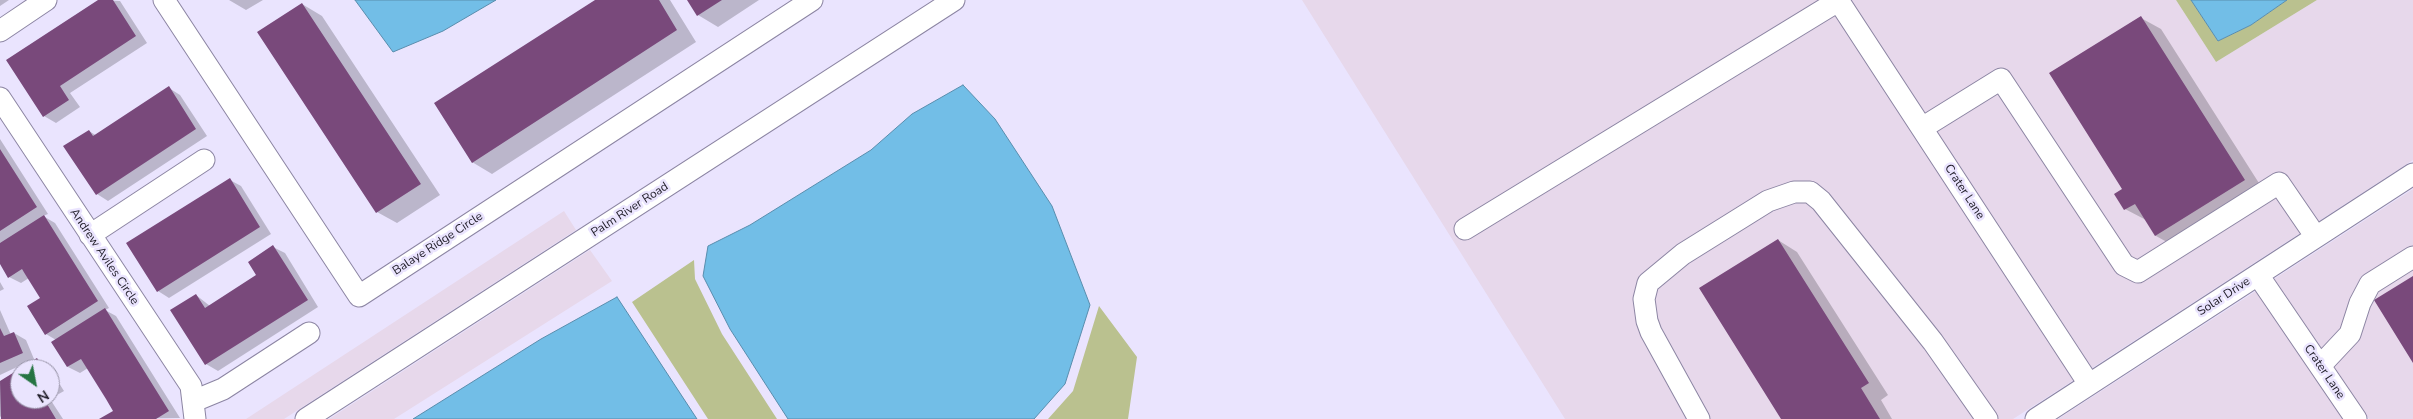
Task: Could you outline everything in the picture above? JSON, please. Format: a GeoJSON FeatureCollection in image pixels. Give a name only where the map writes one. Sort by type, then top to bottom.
{"type":"FeatureCollection","features":[{"type":"Feature","properties":{"kind":"street"},"geometry":{"type":"LineString","coordinates":[[0,31],[46,0]]}},
{"type":"Feature","properties":{"kind":"street","name":"Balaye Ridge Circle"},"geometry":{"type":"LineString","coordinates":[[164,0],[359,296],[812,0]]}},
{"type":"Feature","properties":{"kind":"street","name":"Palm River Road"},"geometry":{"type":"LineString","coordinates":[[306,419],[954,0]]}},
{"type":"Feature","properties":{"kind":"street"},"geometry":{"type":"LineString","coordinates":[[1465,229],[1838,0]]}},
{"type":"Feature","properties":{"kind":"street","name":"Crater Lane"},"geometry":{"type":"LineString","coordinates":[[1838,0],[2089,384]]}},
{"type":"Feature","properties":{"kind":"street"},"geometry":{"type":"LineString","coordinates":[[1922,128],[2001,79],[2124,265],[2138,272],[2279,183],[2316,237]]}},
{"type":"Feature","properties":{"kind":"street","name":"Andrew Aviles Circle"},"geometry":{"type":"LineString","coordinates":[[0,98],[191,386],[194,410]]}},
{"type":"Feature","properties":{"kind":"street"},"geometry":{"type":"LineString","coordinates":[[90,235],[204,160]]}},
{"type":"Feature","properties":{"kind":"street","name":"Solar Drive"},"geometry":{"type":"LineString","coordinates":[[2036,419],[2413,174]]}},
{"type":"Feature","properties":{"kind":"street"},"geometry":{"type":"LineString","coordinates":[[1699,419],[1647,321],[1644,299],[1648,283],[1683,254],[1768,201],[1794,192],[1810,192],[1821,201],[1933,342],[1987,419]]}},
{"type":"Feature","properties":{"kind":"street"},"geometry":{"type":"LineString","coordinates":[[2320,366],[2350,334],[2360,303],[2370,284],[2413,257]]}},
{"type":"Feature","properties":{"kind":"street","name":"Crater Lane"},"geometry":{"type":"LineString","coordinates":[[2258,275],[2356,419]]}},
{"type":"Feature","properties":{"kind":"street"},"geometry":{"type":"LineString","coordinates":[[194,410],[309,333]]}},
{"type":"Feature","properties":{"kind":"shaded area"},"geometry":{"type":"Polygon","coordinates":[[[1302,0],[1825,0],[2074,380],[2013,419],[1565,419],[1302,0]]]}},
{"type":"Feature","properties":{"kind":"shaded area"},"geometry":{"type":"Polygon","coordinates":[[[1851,0],[2176,0],[2216,62],[2317,0],[2413,0],[2413,160],[2092,368],[1851,0]]]}},
{"type":"Feature","properties":{"kind":"shaded area"},"geometry":{"type":"Polygon","coordinates":[[[2413,189],[2413,419],[2369,419],[2274,279],[2413,189]]]}},
{"type":"Feature","properties":{"kind":"shaded area"},"geometry":{"type":"Polygon","coordinates":[[[564,211],[576,230],[284,419],[246,419],[564,211]]]}},
{"type":"Feature","properties":{"kind":"shaded area"},"geometry":{"type":"Polygon","coordinates":[[[590,250],[612,281],[394,419],[329,419],[590,250]]]}},
{"type":"Feature","properties":{"kind":"shaded area"},"geometry":{"type":"Polygon","coordinates":[[[2256,291],[2343,419],[2058,419],[2256,291]]]}},
{"type":"Feature","properties":{"kind":"green space"},"geometry":{"type":"Polygon","coordinates":[[[2176,0],[2191,0],[2218,41],[2251,25],[2287,0],[2317,0],[2216,62],[2176,0]]]}},
{"type":"Feature","properties":{"kind":"green space"},"geometry":{"type":"Polygon","coordinates":[[[694,260],[695,279],[722,334],[777,419],[708,419],[632,302],[694,260]]]}},
{"type":"Feature","properties":{"kind":"green space"},"geometry":{"type":"Polygon","coordinates":[[[1099,306],[1137,357],[1128,419],[1048,419],[1073,391],[1099,306]]]}},
{"type":"Feature","properties":{"kind":"water"},"geometry":{"type":"Polygon","coordinates":[[[355,0],[496,0],[443,31],[393,52],[355,0]]]}},
{"type":"Feature","properties":{"kind":"water"},"geometry":{"type":"Polygon","coordinates":[[[2191,0],[2287,0],[2251,25],[2218,41],[2191,0]]]}},
{"type":"Feature","properties":{"kind":"water"},"geometry":{"type":"Polygon","coordinates":[[[963,85],[995,119],[1052,206],[1090,305],[1065,384],[1034,419],[788,419],[730,329],[703,276],[708,246],[750,225],[871,150],[912,114],[963,85]]]}},
{"type":"Feature","properties":{"kind":"water"},"geometry":{"type":"Polygon","coordinates":[[[617,297],[697,419],[413,419],[541,339],[617,297]]]}},
{"type":"Feature","properties":{"kind":"building"},"geometry":{"type":"Polygon","coordinates":[[[98,0],[113,0],[136,36],[60,86],[69,100],[43,117],[6,60],[98,0]]]}},
{"type":"Feature","properties":{"kind":"building"},"geometry":{"type":"Polygon","coordinates":[[[595,0],[659,0],[677,30],[472,163],[434,103],[595,0]]]}},
{"type":"Feature","properties":{"kind":"building"},"geometry":{"type":"Polygon","coordinates":[[[687,0],[722,0],[697,16],[687,0]]]}},
{"type":"Feature","properties":{"kind":"building"},"geometry":{"type":"Polygon","coordinates":[[[302,3],[421,184],[376,213],[257,32],[302,3]]]}},
{"type":"Feature","properties":{"kind":"building"},"geometry":{"type":"Polygon","coordinates":[[[2141,16],[2245,180],[2155,236],[2135,204],[2124,210],[2114,194],[2122,189],[2049,73],[2141,16]]]}},
{"type":"Feature","properties":{"kind":"building"},"geometry":{"type":"Polygon","coordinates":[[[169,86],[196,129],[96,195],[63,146],[89,130],[93,136],[169,86]]]}},
{"type":"Feature","properties":{"kind":"building"},"geometry":{"type":"Polygon","coordinates":[[[0,149],[37,207],[0,231],[0,149]]]}},
{"type":"Feature","properties":{"kind":"building"},"geometry":{"type":"Polygon","coordinates":[[[230,178],[260,227],[157,292],[126,243],[230,178]]]}},
{"type":"Feature","properties":{"kind":"building"},"geometry":{"type":"Polygon","coordinates":[[[44,215],[98,301],[45,335],[27,306],[40,298],[22,269],[8,278],[0,264],[0,243],[44,215]]]}},
{"type":"Feature","properties":{"kind":"building"},"geometry":{"type":"Polygon","coordinates":[[[1778,239],[1869,383],[1861,388],[1880,419],[1781,419],[1699,288],[1778,239]]]}},
{"type":"Feature","properties":{"kind":"building"},"geometry":{"type":"Polygon","coordinates":[[[273,245],[308,300],[205,365],[170,310],[196,294],[205,308],[256,275],[248,262],[273,245]]]}},
{"type":"Feature","properties":{"kind":"building"},"geometry":{"type":"Polygon","coordinates":[[[2413,276],[2413,363],[2374,300],[2413,276]]]}},
{"type":"Feature","properties":{"kind":"building"},"geometry":{"type":"Polygon","coordinates":[[[105,308],[169,411],[156,419],[99,419],[113,411],[106,399],[81,359],[67,367],[51,342],[105,308]]]}},
{"type":"Feature","properties":{"kind":"building"},"geometry":{"type":"Polygon","coordinates":[[[0,328],[4,336],[14,332],[23,353],[0,363],[0,328]]]}},
{"type":"Feature","properties":{"kind":"building"},"geometry":{"type":"Polygon","coordinates":[[[10,375],[10,409],[50,409],[56,419],[1,419],[0,381],[10,375]]]}}]}
